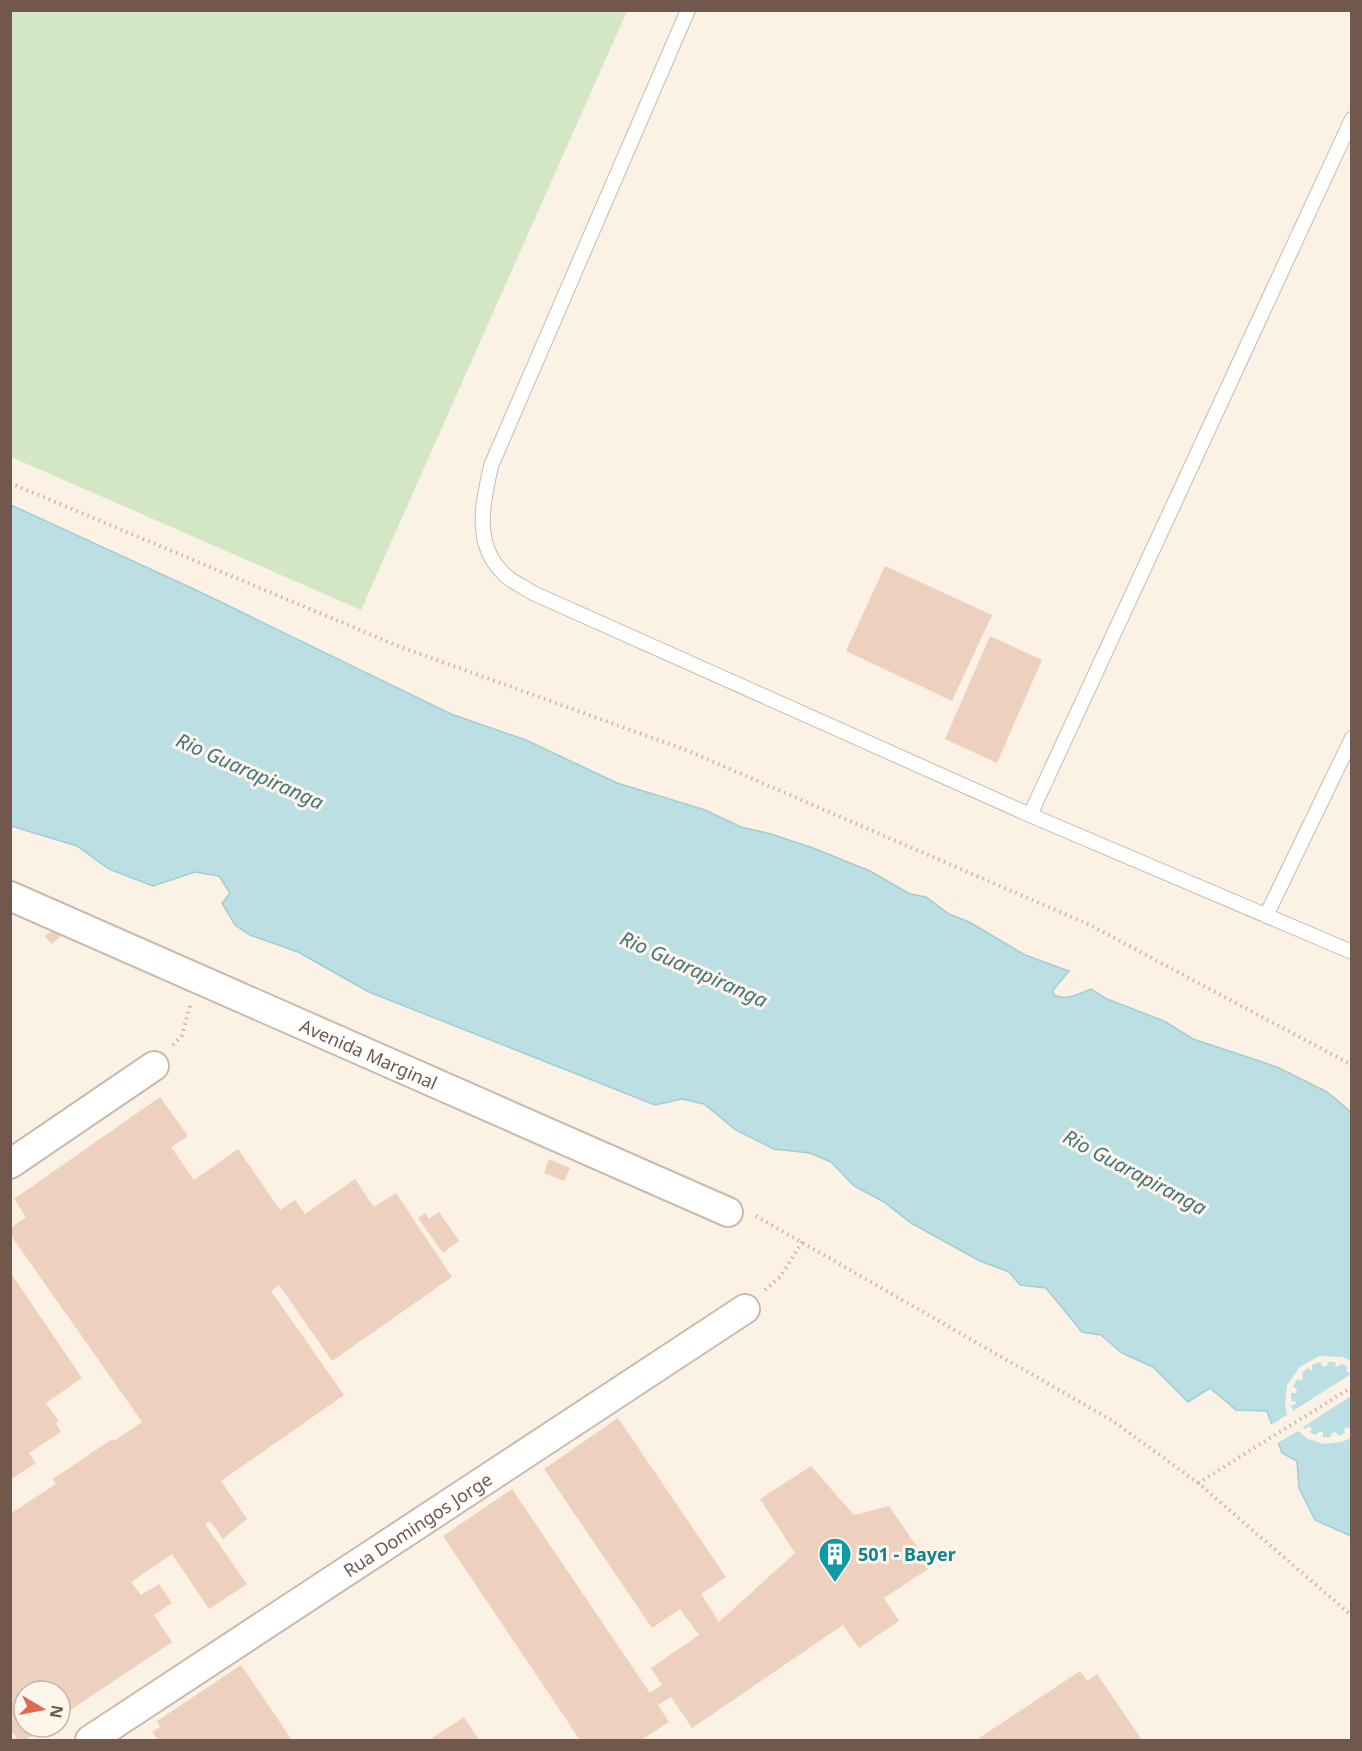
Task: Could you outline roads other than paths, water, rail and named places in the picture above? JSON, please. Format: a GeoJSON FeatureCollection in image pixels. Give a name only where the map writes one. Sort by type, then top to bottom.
{"type":"FeatureCollection","features":[{"type":"Feature","properties":{"kind":"street","name":"Avenida Marginal"},"geometry":{"type":"LineString","coordinates":[[10,896],[728,1212]]}},
{"type":"Feature","properties":{"kind":"street"},"geometry":{"type":"LineString","coordinates":[[10,1164],[154,1066]]}},
{"type":"Feature","properties":{"kind":"street","name":"Rua Domingos Jorge"},"geometry":{"type":"LineString","coordinates":[[90,1740],[745,1309]]}},
{"type":"Feature","properties":{"kind":"lane"},"geometry":{"type":"LineString","coordinates":[[688,10],[491,466],[481,509],[485,545],[502,572],[533,593],[1030,815],[1352,952]]}},
{"type":"Feature","properties":{"kind":"lane"},"geometry":{"type":"LineString","coordinates":[[1030,815],[1352,119]]}},
{"type":"Feature","properties":{"kind":"lane"},"geometry":{"type":"LineString","coordinates":[[1266,916],[1352,738]]}},
{"type":"Feature","properties":{"kind":"water","name":"Rio Guarapiranga"},"geometry":{"type":"Polygon","coordinates":[[[11,505],[198,591],[451,714],[526,740],[617,783],[705,810],[741,827],[813,848],[870,871],[910,894],[926,897],[949,914],[971,923],[1025,955],[1069,971],[1053,990],[1054,995],[1068,997],[1091,989],[1107,999],[1164,1021],[1193,1039],[1277,1067],[1327,1092],[1351,1112],[1351,1536],[1315,1520],[1299,1488],[1297,1461],[1282,1453],[1267,1411],[1236,1410],[1210,1388],[1188,1402],[1153,1367],[1122,1353],[1101,1335],[1082,1332],[1046,1288],[1020,1285],[1009,1272],[980,1261],[911,1223],[884,1202],[854,1186],[831,1162],[810,1153],[774,1149],[736,1130],[704,1104],[682,1099],[655,1105],[369,992],[298,952],[250,935],[235,925],[222,903],[230,893],[219,876],[195,872],[153,886],[109,869],[77,846],[11,826],[11,505]]]}},
{"type":"Feature","properties":{"kind":"place","name":"501 - Bayer"},"geometry":{"type":"Point","coordinates":[835,1583]}}]}
